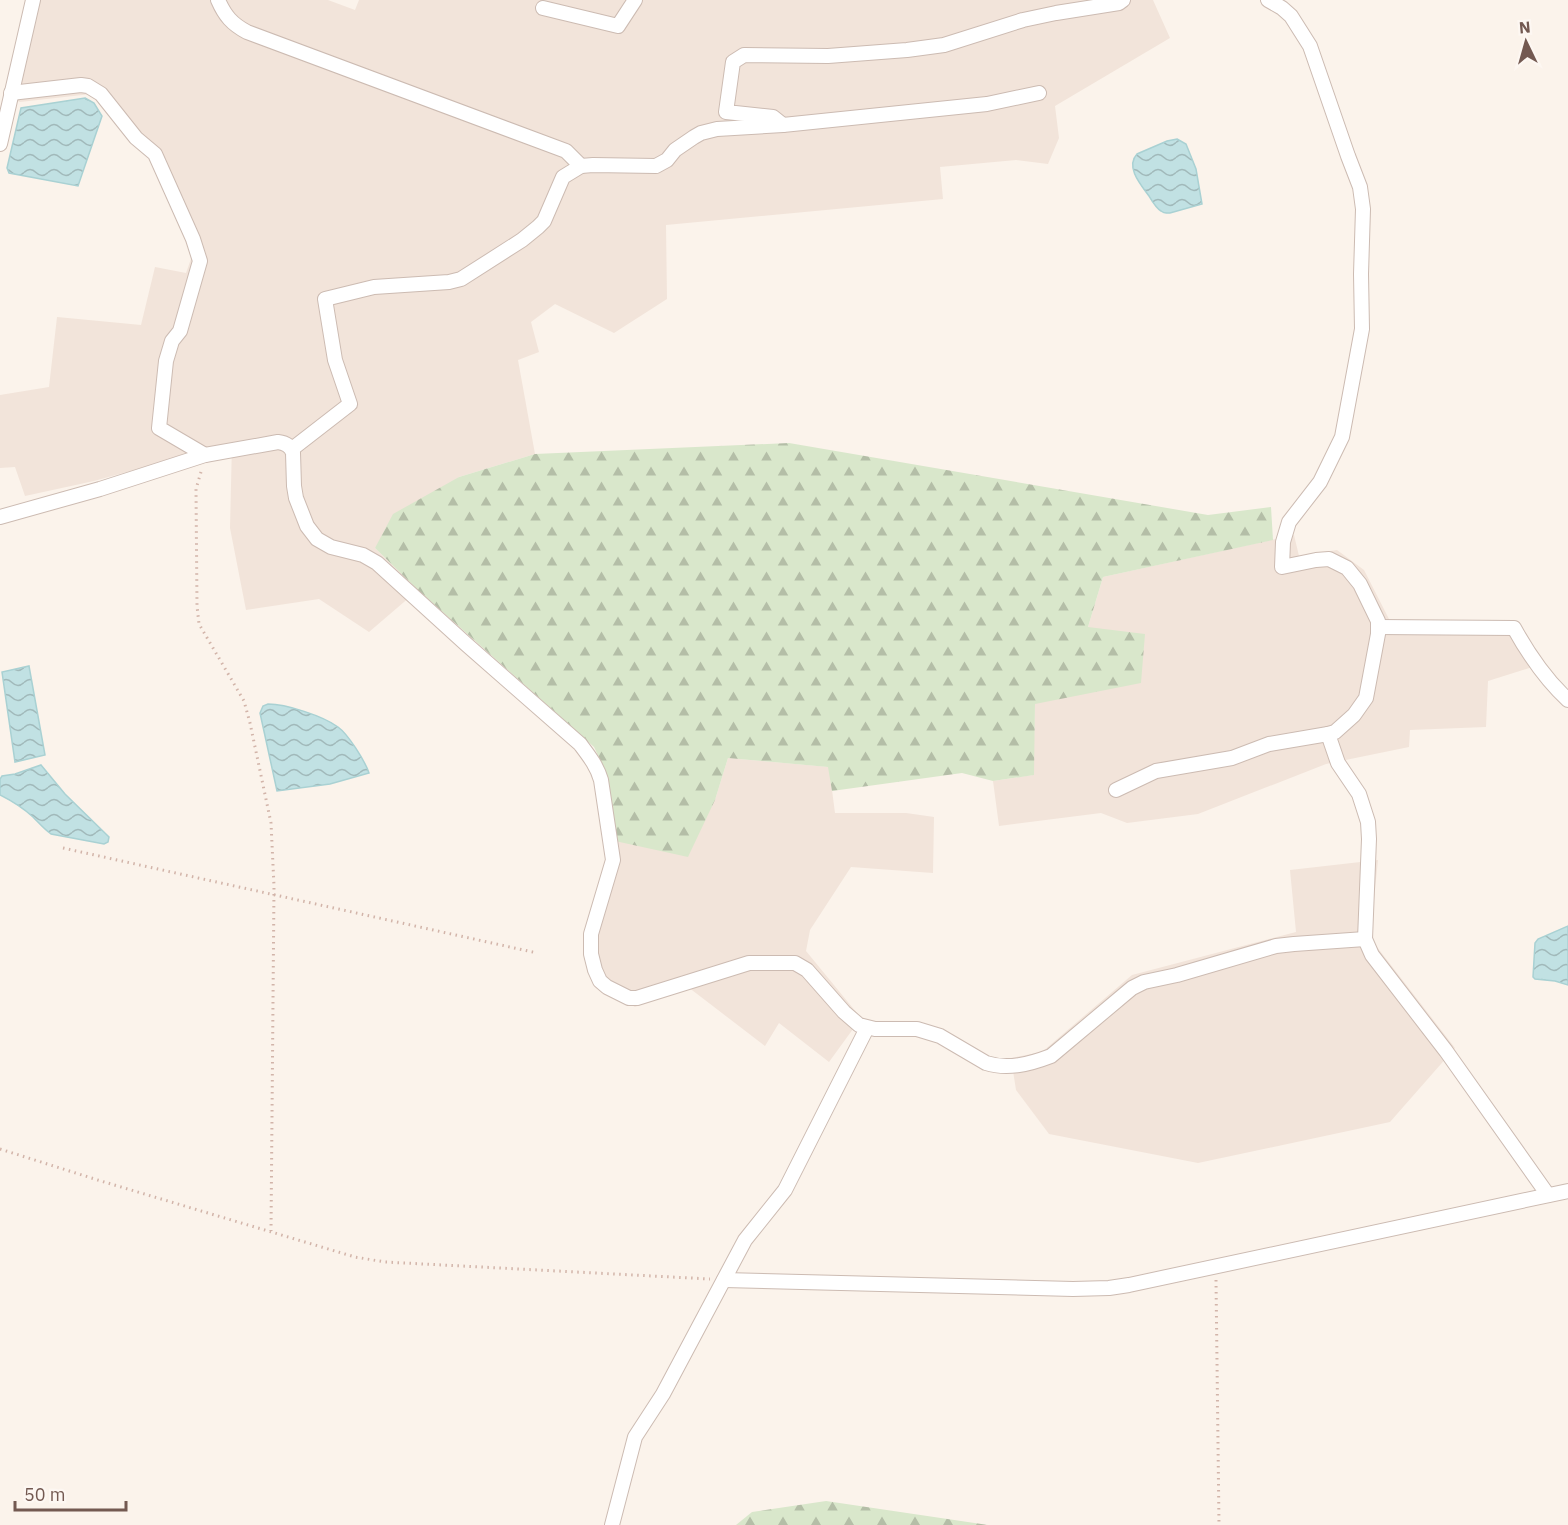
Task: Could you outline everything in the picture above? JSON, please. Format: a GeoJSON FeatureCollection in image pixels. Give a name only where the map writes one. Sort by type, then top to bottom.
{"type":"FeatureCollection","features":[{"type":"Feature","properties":{"kind":"street"},"geometry":{"type":"LineString","coordinates":[[0,144],[33,0]]}},
{"type":"Feature","properties":{"kind":"street"},"geometry":{"type":"LineString","coordinates":[[218,0],[229,20],[247,32],[566,151],[581,166]]}},
{"type":"Feature","properties":{"kind":"street"},"geometry":{"type":"LineString","coordinates":[[543,8],[618,26],[635,0]]}},
{"type":"Feature","properties":{"kind":"street"},"geometry":{"type":"LineString","coordinates":[[783,125],[773,117],[726,112],[733,62],[744,55],[828,56],[944,45],[1023,20],[1119,3],[1123,0]]}},
{"type":"Feature","properties":{"kind":"street"},"geometry":{"type":"LineString","coordinates":[[1116,790],[1156,771],[1232,758],[1269,744],[1335,732],[1354,715],[1366,698],[1378,627],[1377,617],[1360,584],[1347,568],[1329,559],[1281,567],[1283,542],[1289,522],[1320,482],[1342,437],[1362,329],[1363,209],[1360,187],[1310,46],[1291,16],[1268,0]]}},
{"type":"Feature","properties":{"kind":"street"},"geometry":{"type":"LineString","coordinates":[[12,93],[88,86],[101,94],[136,138],[155,154],[193,238],[200,261],[180,331],[172,341],[166,361],[159,429],[205,455]]}},
{"type":"Feature","properties":{"kind":"street"},"geometry":{"type":"LineString","coordinates":[[292,449],[350,404],[335,360],[325,300],[374,287],[449,282],[461,279],[538,228],[544,221],[563,177],[581,166],[656,166],[668,160],[675,150],[687,141],[701,133],[717,129],[783,125],[987,104],[1039,93]]}},
{"type":"Feature","properties":{"kind":"street"},"geometry":{"type":"LineString","coordinates":[[0,516],[100,489],[205,455],[278,442],[286,444],[292,449],[296,498],[307,526],[317,539],[331,547],[363,555],[377,563],[580,744],[592,760],[601,780],[613,860],[591,934],[591,954],[600,981],[629,998],[637,998],[749,963],[795,963],[807,970],[856,1023],[867,1028],[917,1029],[940,1036],[986,1063],[1018,1065],[1051,1056],[1132,988],[1144,982],[1177,975],[1276,946],[1365,939]]}},
{"type":"Feature","properties":{"kind":"street"},"geometry":{"type":"LineString","coordinates":[[1378,627],[1514,628],[1535,664],[1568,700]]}},
{"type":"Feature","properties":{"kind":"street"},"geometry":{"type":"LineString","coordinates":[[1328,734],[1338,764],[1359,794],[1368,822],[1365,939],[1372,955],[1446,1051],[1548,1195]]}},
{"type":"Feature","properties":{"kind":"street"},"geometry":{"type":"LineString","coordinates":[[612,1525],[635,1437],[663,1394],[745,1240],[785,1190],[867,1028]]}},
{"type":"Feature","properties":{"kind":"street"},"geometry":{"type":"LineString","coordinates":[[724,1280],[1090,1289],[1129,1285],[1568,1191]]}},
{"type":"Feature","properties":{"kind":"path"},"geometry":{"type":"LineString","coordinates":[[205,455],[196,489],[199,624],[244,701],[272,823],[274,895],[272,1231]]}},
{"type":"Feature","properties":{"kind":"path"},"geometry":{"type":"LineString","coordinates":[[63,848],[537,953]]}},
{"type":"Feature","properties":{"kind":"path"},"geometry":{"type":"LineString","coordinates":[[0,1149],[355,1257],[385,1262],[724,1280]]}},
{"type":"Feature","properties":{"kind":"path"},"geometry":{"type":"LineString","coordinates":[[1216,1266],[1219,1525]]}},
{"type":"Feature","properties":{"kind":"shaded area"},"geometry":{"type":"Polygon","coordinates":[[[27,0],[328,0],[355,10],[359,0],[1153,0],[1170,38],[1055,106],[1059,138],[1048,164],[1016,160],[940,167],[943,199],[666,225],[667,299],[614,333],[555,304],[531,322],[539,352],[518,360],[535,454],[459,477],[375,548],[418,590],[369,632],[319,599],[246,610],[230,528],[232,443],[94,481],[25,496],[15,467],[0,468],[0,395],[49,387],[57,317],[141,325],[155,267],[186,273],[192,256],[150,158],[91,94],[20,102],[5,96],[27,0]]]}},
{"type":"Feature","properties":{"kind":"shaded area"},"geometry":{"type":"Polygon","coordinates":[[[1294,535],[1299,556],[1337,550],[1364,570],[1391,623],[1516,622],[1542,664],[1488,681],[1486,727],[1410,730],[1409,747],[1326,764],[1198,814],[1127,823],[1101,813],[999,826],[993,781],[1033,775],[1035,704],[1088,627],[1103,577],[1294,535]]]}},
{"type":"Feature","properties":{"kind":"shaded area"},"geometry":{"type":"Polygon","coordinates":[[[728,758],[829,767],[835,813],[906,813],[934,817],[933,873],[851,867],[810,930],[806,951],[861,1018],[829,1062],[779,1023],[765,1046],[688,987],[635,1007],[601,988],[585,947],[615,841],[715,800],[728,758]]]}},
{"type":"Feature","properties":{"kind":"shaded area"},"geometry":{"type":"Polygon","coordinates":[[[1378,860],[1370,938],[1455,1048],[1390,1122],[1198,1163],[1049,1134],[1016,1090],[1011,1058],[1042,1052],[1132,975],[1296,932],[1290,870],[1378,860]]]}},
{"type":"Feature","properties":{"kind":"green space"},"geometry":{"type":"Polygon","coordinates":[[[789,443],[1208,515],[1271,507],[1273,540],[1103,577],[1088,627],[1145,634],[1141,683],[1035,704],[1034,775],[993,781],[962,773],[832,791],[828,767],[728,758],[715,800],[688,857],[615,841],[606,772],[594,747],[418,590],[375,548],[393,514],[459,477],[535,454],[789,443]]]}},
{"type":"Feature","properties":{"kind":"green space"},"geometry":{"type":"Polygon","coordinates":[[[826,1501],[988,1525],[736,1525],[752,1512],[826,1501]]]}},
{"type":"Feature","properties":{"kind":"water"},"geometry":{"type":"Polygon","coordinates":[[[85,98],[94,103],[102,116],[78,186],[9,173],[7,168],[21,108],[85,98]]]}},
{"type":"Feature","properties":{"kind":"water"},"geometry":{"type":"Polygon","coordinates":[[[1177,139],[1186,144],[1196,169],[1202,204],[1165,213],[1159,210],[1142,187],[1133,170],[1133,164],[1137,154],[1177,139]]]}},
{"type":"Feature","properties":{"kind":"water"},"geometry":{"type":"Polygon","coordinates":[[[29,666],[45,755],[15,762],[2,672],[29,666]]]}},
{"type":"Feature","properties":{"kind":"water"},"geometry":{"type":"Polygon","coordinates":[[[268,704],[304,711],[338,727],[356,748],[369,773],[330,784],[277,791],[260,713],[263,706],[268,704]]]}},
{"type":"Feature","properties":{"kind":"water"},"geometry":{"type":"Polygon","coordinates":[[[41,765],[65,794],[109,837],[108,842],[104,844],[51,834],[33,817],[0,795],[2,776],[41,765]]]}},
{"type":"Feature","properties":{"kind":"water"},"geometry":{"type":"Polygon","coordinates":[[[1568,926],[1568,985],[1535,979],[1533,977],[1535,943],[1538,939],[1568,926]]]}}]}
